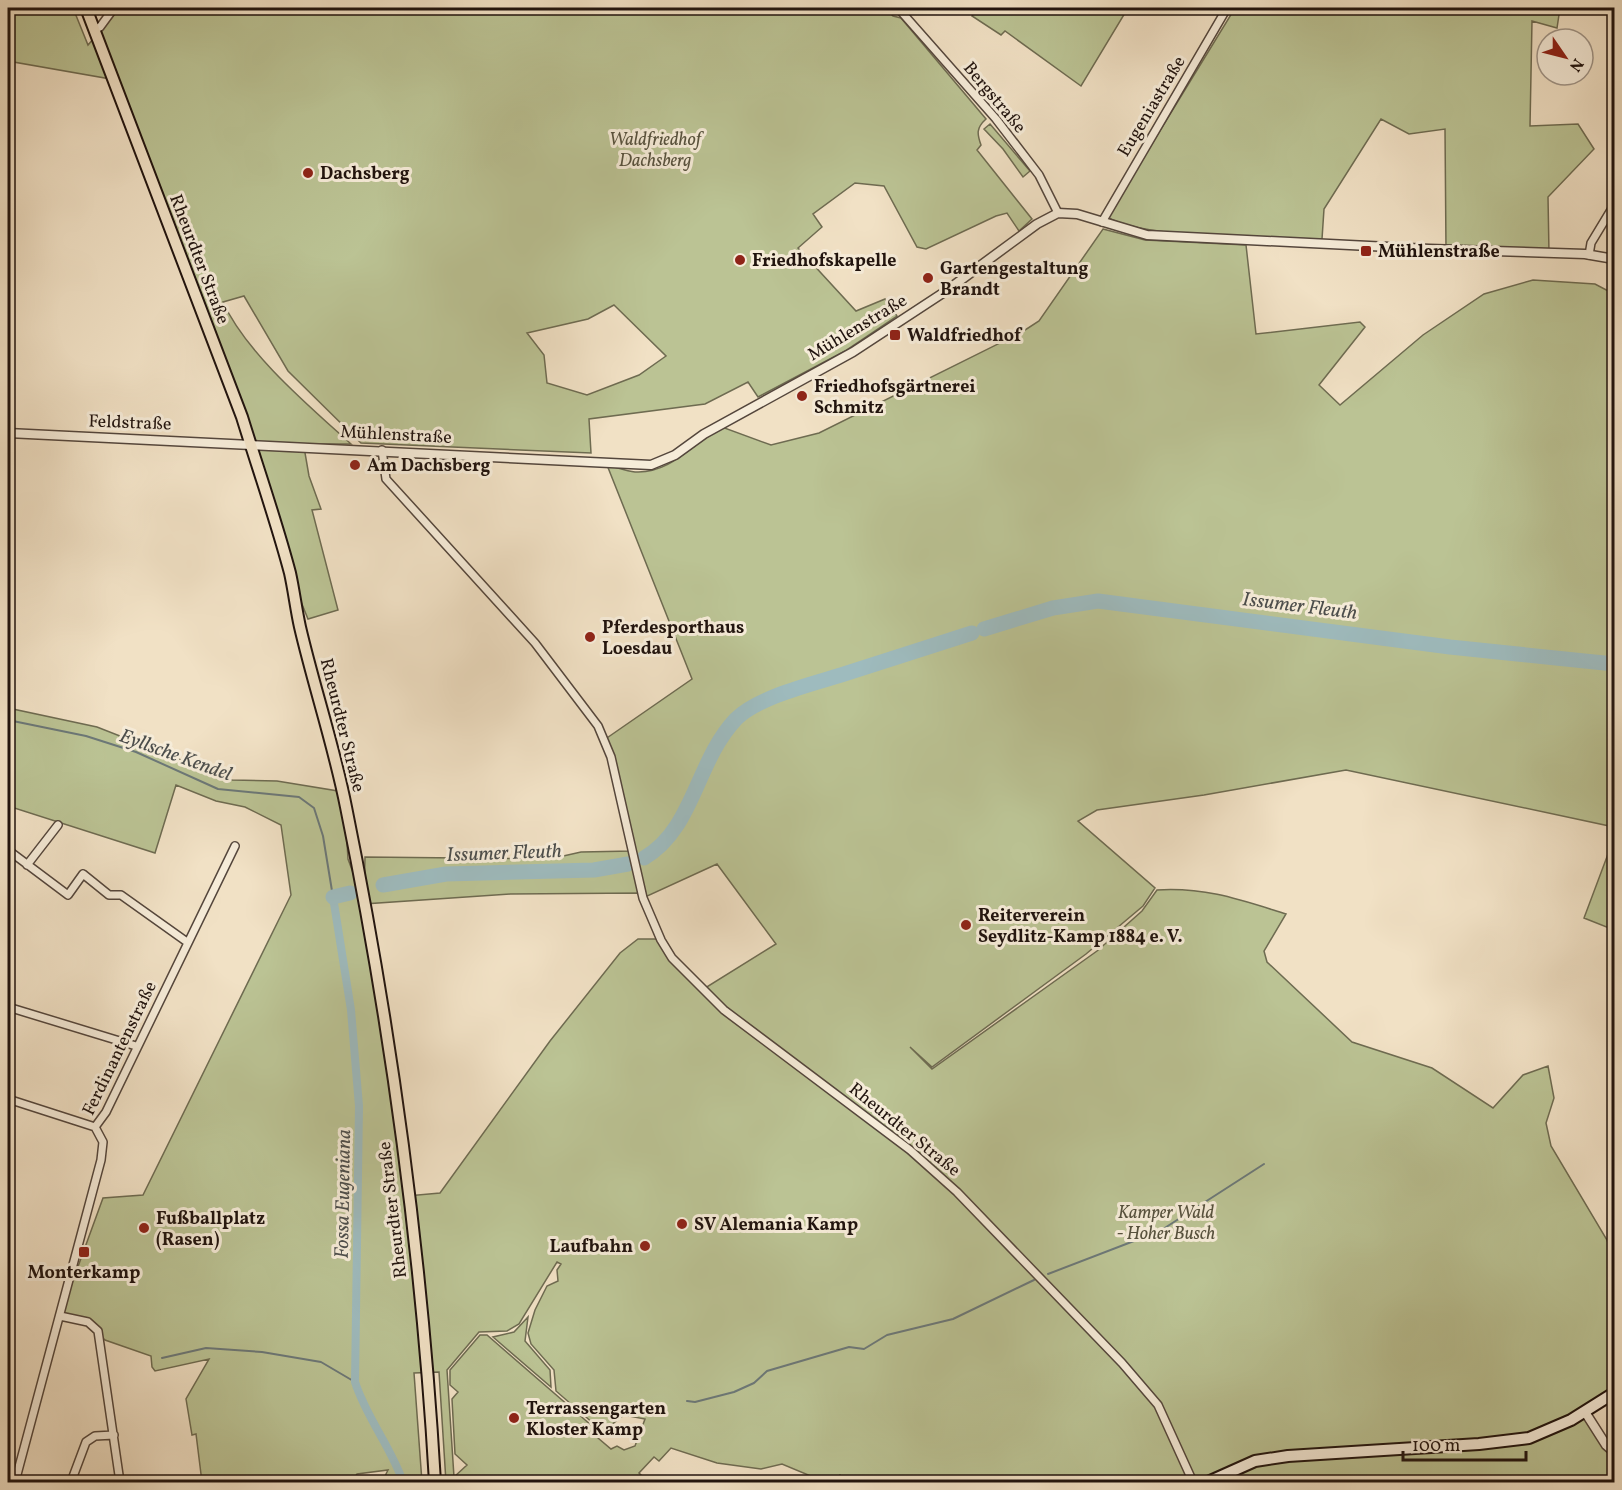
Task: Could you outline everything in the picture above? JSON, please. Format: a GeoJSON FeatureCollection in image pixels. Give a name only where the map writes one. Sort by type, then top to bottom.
{"type":"FeatureCollection","features":[{"type":"Feature","properties":{"kind":"main road","name":"Rheurdter Straße"},"geometry":{"type":"LineString","coordinates":[[86,8],[251,444],[291,577],[300,627],[346,804],[384,1016],[417,1268],[435,1482]]}},
{"type":"Feature","properties":{"kind":"main road"},"geometry":{"type":"LineString","coordinates":[[1208,1482],[1255,1461],[1288,1456],[1479,1444],[1529,1438],[1548,1432],[1614,1393]]}},
{"type":"Feature","properties":{"kind":"street"},"geometry":{"type":"LineString","coordinates":[[95,29],[100,27],[114,8]]}},
{"type":"Feature","properties":{"kind":"street","name":"Bergstraße"},"geometry":{"type":"LineString","coordinates":[[898,8],[996,119],[1039,175],[1058,213]]}},
{"type":"Feature","properties":{"kind":"street","name":"Eugeniastraße"},"geometry":{"type":"LineString","coordinates":[[1102,222],[1227,8]]}},
{"type":"Feature","properties":{"kind":"street"},"geometry":{"type":"LineString","coordinates":[[1589,255],[1591,243],[1614,205]]}},
{"type":"Feature","properties":{"kind":"street"},"geometry":{"type":"LineString","coordinates":[[1058,213],[1077,214],[1158,236],[1589,255],[1614,259]]}},
{"type":"Feature","properties":{"kind":"street","name":"Mühlenstraße"},"geometry":{"type":"LineString","coordinates":[[251,444],[640,465],[666,460],[696,439],[853,352],[946,291],[1037,224],[1058,213]]}},
{"type":"Feature","properties":{"kind":"street","name":"Feldstraße"},"geometry":{"type":"LineString","coordinates":[[8,433],[251,444]]}},
{"type":"Feature","properties":{"kind":"street","name":"Rheurdter Straße"},"geometry":{"type":"LineString","coordinates":[[382,450],[386,479],[536,644],[598,726],[611,757],[644,898],[661,940],[672,958],[724,1010],[910,1150],[957,1192],[1122,1363],[1158,1405],[1193,1482]]}},
{"type":"Feature","properties":{"kind":"street"},"geometry":{"type":"LineString","coordinates":[[27,865],[58,825]]}},
{"type":"Feature","properties":{"kind":"street","name":"Ferdinantenstraße"},"geometry":{"type":"LineString","coordinates":[[15,1482],[101,1160],[103,1142],[95,1127],[106,1112],[136,1046],[235,846]]}},
{"type":"Feature","properties":{"kind":"street"},"geometry":{"type":"LineString","coordinates":[[8,850],[68,895],[83,874],[109,895],[121,895],[187,942]]}},
{"type":"Feature","properties":{"kind":"street"},"geometry":{"type":"LineString","coordinates":[[8,1007],[136,1046]]}},
{"type":"Feature","properties":{"kind":"street"},"geometry":{"type":"LineString","coordinates":[[8,1099],[95,1127]]}},
{"type":"Feature","properties":{"kind":"street"},"geometry":{"type":"LineString","coordinates":[[60,1316],[88,1322],[98,1331],[120,1482]]}},
{"type":"Feature","properties":{"kind":"street"},"geometry":{"type":"LineString","coordinates":[[1585,1412],[1606,1445],[1614,1452]]}},
{"type":"Feature","properties":{"kind":"street"},"geometry":{"type":"LineString","coordinates":[[71,1482],[86,1442],[95,1436],[114,1435]]}},
{"type":"Feature","properties":{"kind":"green space","name":"Waldfriedhof Dachsberg"},"geometry":{"type":"Polygon","coordinates":[[[8,8],[73,8],[88,45],[120,8],[885,8],[893,16],[901,18],[986,119],[979,128],[981,145],[977,150],[1032,219],[1019,231],[1007,213],[996,216],[926,249],[917,247],[884,186],[855,183],[813,214],[822,227],[798,248],[856,311],[885,299],[897,316],[845,351],[758,397],[748,382],[705,404],[589,419],[591,453],[361,443],[288,371],[244,296],[223,302],[247,340],[280,378],[351,444],[270,444],[304,447],[309,476],[321,509],[312,510],[338,610],[308,619],[291,577],[173,220],[116,80],[8,61],[8,8]],[[614,305],[588,319],[527,333],[544,355],[547,383],[587,395],[639,375],[666,356],[614,305]]]}},
{"type":"Feature","properties":{"kind":"green space"},"geometry":{"type":"Polygon","coordinates":[[[977,8],[1128,8],[1081,86],[1005,31],[1001,35],[972,16],[977,8]]]}},
{"type":"Feature","properties":{"kind":"green space"},"geometry":{"type":"Polygon","coordinates":[[[1235,8],[1560,8],[1557,27],[1532,21],[1530,126],[1578,124],[1594,149],[1548,197],[1549,253],[1446,249],[1445,129],[1409,134],[1381,119],[1324,209],[1322,239],[1179,234],[1150,230],[1107,217],[1235,8]]]}},
{"type":"Feature","properties":{"kind":"green space"},"geometry":{"type":"Polygon","coordinates":[[[990,124],[1030,171],[1023,177],[1003,149],[984,129],[990,124]]]}},
{"type":"Feature","properties":{"kind":"green space","name":"Kamper Wald - Hoher Busch"},"geometry":{"type":"Polygon","coordinates":[[[1103,229],[1145,240],[1246,245],[1256,334],[1360,322],[1365,327],[1319,385],[1340,405],[1423,335],[1484,294],[1533,280],[1595,284],[1614,294],[1614,827],[1346,770],[1204,795],[1097,810],[1078,821],[1155,888],[1143,906],[1086,954],[932,1067],[910,1047],[932,1069],[1097,951],[1142,911],[1157,890],[1175,890],[1223,896],[1286,914],[1264,951],[1267,962],[1352,1042],[1432,1068],[1493,1108],[1523,1075],[1548,1066],[1554,1098],[1546,1123],[1551,1146],[1607,1240],[1614,1261],[1614,1391],[1585,1412],[1614,1452],[1614,1482],[849,1482],[840,1475],[832,1482],[825,1482],[782,1464],[761,1469],[717,1463],[671,1448],[659,1461],[654,1457],[639,1473],[643,1477],[637,1482],[446,1482],[439,1372],[414,1373],[422,1482],[382,1482],[388,1470],[357,1474],[352,1482],[202,1482],[196,1434],[192,1435],[186,1399],[209,1359],[155,1371],[152,1367],[151,1356],[105,1340],[86,1322],[60,1316],[103,1198],[143,1195],[291,895],[281,825],[245,807],[216,801],[176,785],[155,853],[8,806],[8,708],[97,727],[232,780],[277,781],[344,792],[348,859],[364,902],[365,857],[550,859],[581,852],[632,851],[604,740],[692,679],[607,465],[635,472],[660,468],[671,463],[722,427],[771,445],[819,433],[1022,332],[1039,321],[1103,229]],[[717,864],[643,898],[642,893],[510,894],[364,904],[407,1196],[440,1193],[550,1041],[620,953],[638,939],[659,939],[702,990],[776,944],[717,864]],[[557,1262],[519,1324],[507,1331],[479,1332],[447,1370],[454,1477],[467,1465],[455,1454],[452,1399],[458,1392],[450,1385],[450,1370],[480,1335],[487,1335],[599,1432],[598,1438],[611,1449],[617,1446],[624,1450],[635,1446],[645,1419],[624,1415],[606,1429],[601,1430],[556,1391],[554,1370],[531,1344],[528,1333],[535,1310],[547,1286],[558,1281],[557,1270],[561,1264],[557,1262]]]}},
{"type":"Feature","properties":{"kind":"green space"},"geometry":{"type":"Polygon","coordinates":[[[1614,838],[1614,930],[1584,918],[1614,838]]]}},
{"type":"Feature","properties":{"kind":"green space"},"geometry":{"type":"Polygon","coordinates":[[[528,1317],[525,1341],[550,1370],[551,1387],[493,1337],[514,1332],[528,1317]]]}},
{"type":"Feature","properties":{"kind":"waterway","name":"Issumer Fleuth"},"geometry":{"type":"LineString","coordinates":[[984,629],[1053,608],[1098,601],[1450,647],[1614,664]]}},
{"type":"Feature","properties":{"kind":"waterway","name":"Issumer Fleuth"},"geometry":{"type":"LineString","coordinates":[[644,858],[661,845],[674,830],[712,754],[736,719],[746,711],[786,692],[972,633]]}},
{"type":"Feature","properties":{"kind":"waterway","name":"Eyllsche Kendel"},"geometry":{"type":"LineString","coordinates":[[8,720],[86,736],[136,752],[218,789],[299,797],[314,808],[323,836],[333,897]]}},
{"type":"Feature","properties":{"kind":"waterway","name":"Issumer Fleuth"},"geometry":{"type":"LineString","coordinates":[[383,885],[446,874],[594,870],[628,864]]}},
{"type":"Feature","properties":{"kind":"waterway","name":"Issumer Fleuth"},"geometry":{"type":"LineString","coordinates":[[333,897],[350,893]]}},
{"type":"Feature","properties":{"kind":"waterway","name":"Fossa Eugeniana"},"geometry":{"type":"LineString","coordinates":[[333,897],[351,1010],[359,1106],[355,1382],[365,1407],[403,1482]]}},
{"type":"Feature","properties":{"kind":"waterway"},"geometry":{"type":"LineString","coordinates":[[1048,1274],[1160,1231],[1264,1164]]}},
{"type":"Feature","properties":{"kind":"waterway"},"geometry":{"type":"LineString","coordinates":[[687,1401],[695,1402],[734,1392],[754,1383],[767,1371],[849,1347],[864,1349],[887,1335],[953,1319],[1034,1280]]}},
{"type":"Feature","properties":{"kind":"waterway"},"geometry":{"type":"LineString","coordinates":[[162,1358],[206,1348],[262,1352],[321,1362],[355,1382]]}},
{"type":"Feature","properties":{"kind":"place","name":"Dachsberg"},"geometry":{"type":"Point","coordinates":[308,173]}},
{"type":"Feature","properties":{"kind":"place","name":"Mühlenstraße"},"geometry":{"type":"Point","coordinates":[1366,251]}},
{"type":"Feature","properties":{"kind":"place","name":"Friedhofskapelle"},"geometry":{"type":"Point","coordinates":[740,260]}},
{"type":"Feature","properties":{"kind":"place","name":"Gartengestaltung Brandt"},"geometry":{"type":"Point","coordinates":[928,278]}},
{"type":"Feature","properties":{"kind":"place","name":"Waldfriedhof"},"geometry":{"type":"Point","coordinates":[895,335]}},
{"type":"Feature","properties":{"kind":"place","name":"Friedhofsgärtnerei Schmitz"},"geometry":{"type":"Point","coordinates":[802,396]}},
{"type":"Feature","properties":{"kind":"place","name":"Am Dachsberg"},"geometry":{"type":"Point","coordinates":[355,465]}},
{"type":"Feature","properties":{"kind":"place","name":"Pferdesporthaus Loesdau"},"geometry":{"type":"Point","coordinates":[590,637]}},
{"type":"Feature","properties":{"kind":"place","name":"Reiterverein Seydlitz-Kamp 1884 e. V."},"geometry":{"type":"Point","coordinates":[966,925]}},
{"type":"Feature","properties":{"kind":"place","name":"SV Alemania Kamp"},"geometry":{"type":"Point","coordinates":[682,1224]}},
{"type":"Feature","properties":{"kind":"place","name":"Fußballplatz (Rasen)"},"geometry":{"type":"Point","coordinates":[144,1228]}},
{"type":"Feature","properties":{"kind":"place","name":"Laufbahn"},"geometry":{"type":"Point","coordinates":[645,1246]}},
{"type":"Feature","properties":{"kind":"place","name":"Monterkamp"},"geometry":{"type":"Point","coordinates":[84,1252]}},
{"type":"Feature","properties":{"kind":"place","name":"Terrassengarten Kloster Kamp"},"geometry":{"type":"Point","coordinates":[514,1418]}}]}
